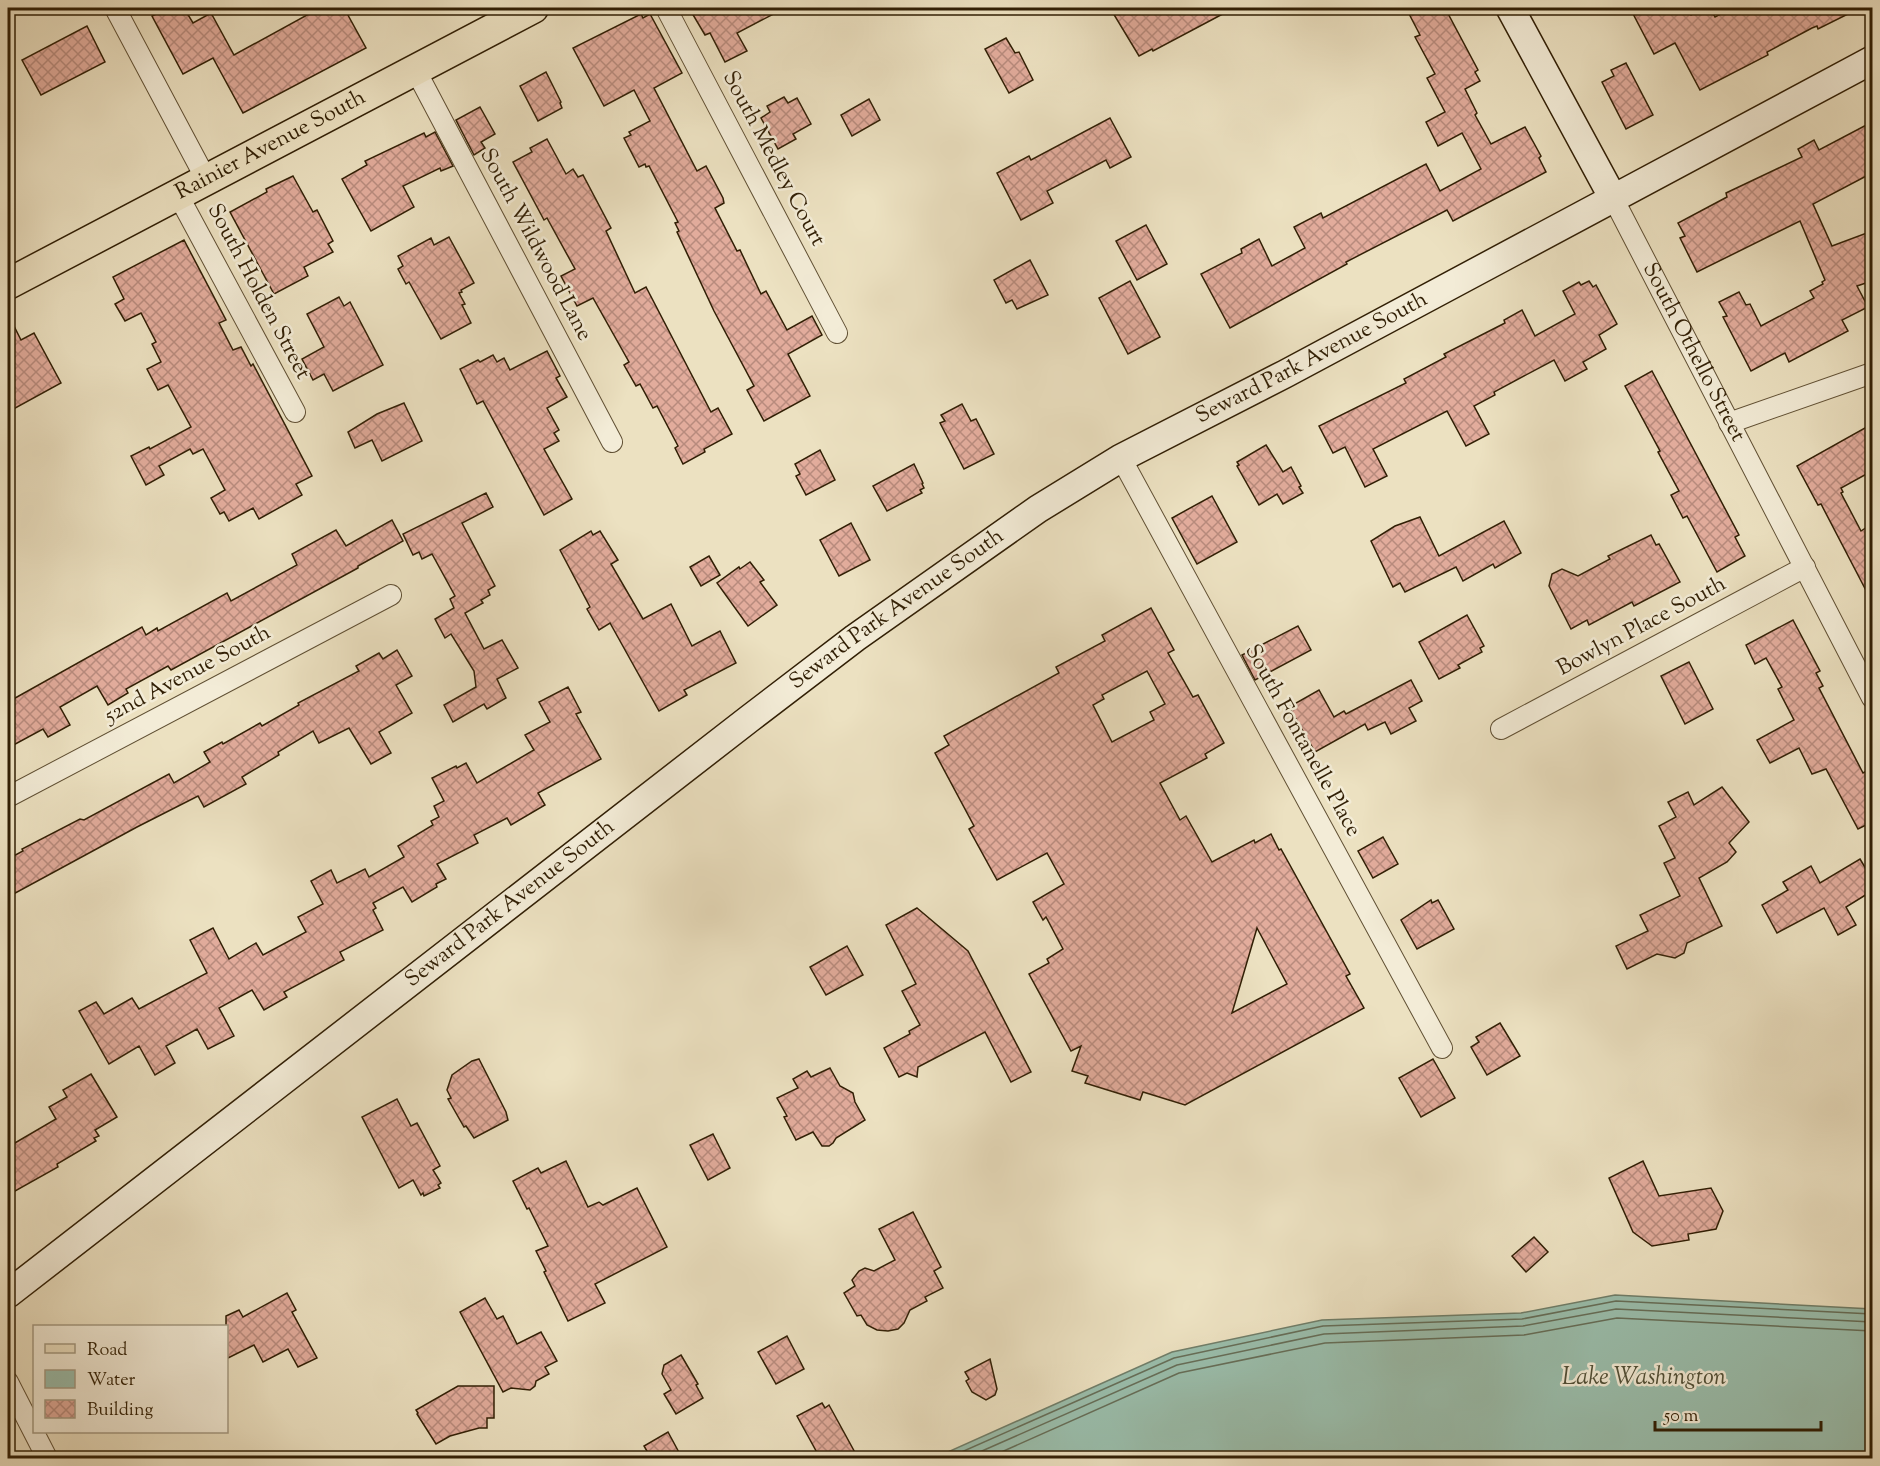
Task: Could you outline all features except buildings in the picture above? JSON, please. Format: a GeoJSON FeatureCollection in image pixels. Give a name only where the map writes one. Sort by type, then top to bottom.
{"type":"FeatureCollection","features":[{"type":"Feature","properties":{"kind":"main road","name":"Rainier Avenue South"},"geometry":{"type":"LineString","coordinates":[[8,284],[533,8]]}},
{"type":"Feature","properties":{"kind":"main road","name":"South Othello Street"},"geometry":{"type":"LineString","coordinates":[[1510,8],[1613,198]]}},
{"type":"Feature","properties":{"kind":"main road","name":"Seward Park Avenue South"},"geometry":{"type":"LineString","coordinates":[[8,1294],[285,1077],[855,638],[1038,509],[1121,458],[1285,374],[1872,60]]}},
{"type":"Feature","properties":{"kind":"street","name":"South Holden Street"},"geometry":{"type":"LineString","coordinates":[[115,8],[206,179]]}},
{"type":"Feature","properties":{"kind":"street","name":"South Medley Court"},"geometry":{"type":"LineString","coordinates":[[666,8],[837,333]]}},
{"type":"Feature","properties":{"kind":"street","name":"South Wildwood Lane"},"geometry":{"type":"LineString","coordinates":[[415,69],[612,442]]}},
{"type":"Feature","properties":{"kind":"street","name":"South Holden Street"},"geometry":{"type":"LineString","coordinates":[[178,195],[295,412]]}},
{"type":"Feature","properties":{"kind":"street","name":"South Othello Street"},"geometry":{"type":"LineString","coordinates":[[1613,198],[1872,698]]}},
{"type":"Feature","properties":{"kind":"street"},"geometry":{"type":"LineString","coordinates":[[1729,423],[1872,373]]}},
{"type":"Feature","properties":{"kind":"street","name":"South Fontanelle Place"},"geometry":{"type":"LineString","coordinates":[[1121,458],[1442,1047]]}},
{"type":"Feature","properties":{"kind":"street","name":"Bowlyn Place South"},"geometry":{"type":"LineString","coordinates":[[1501,729],[1805,567]]}},
{"type":"Feature","properties":{"kind":"street","name":"52nd Avenue South"},"geometry":{"type":"LineString","coordinates":[[8,797],[391,595]]}},
{"type":"Feature","properties":{"kind":"street"},"geometry":{"type":"LineString","coordinates":[[8,1382],[33,1431]]}},
{"type":"Feature","properties":{"kind":"street"},"geometry":{"type":"LineString","coordinates":[[34,1433],[47,1458]]}},
{"type":"Feature","properties":{"kind":"water","name":"Lake Washington"},"geometry":{"type":"Polygon","coordinates":[[[1615,1295],[1872,1309],[1872,1458],[939,1458],[941,1455],[1172,1352],[1322,1320],[1521,1313],[1615,1295]]]}}]}
